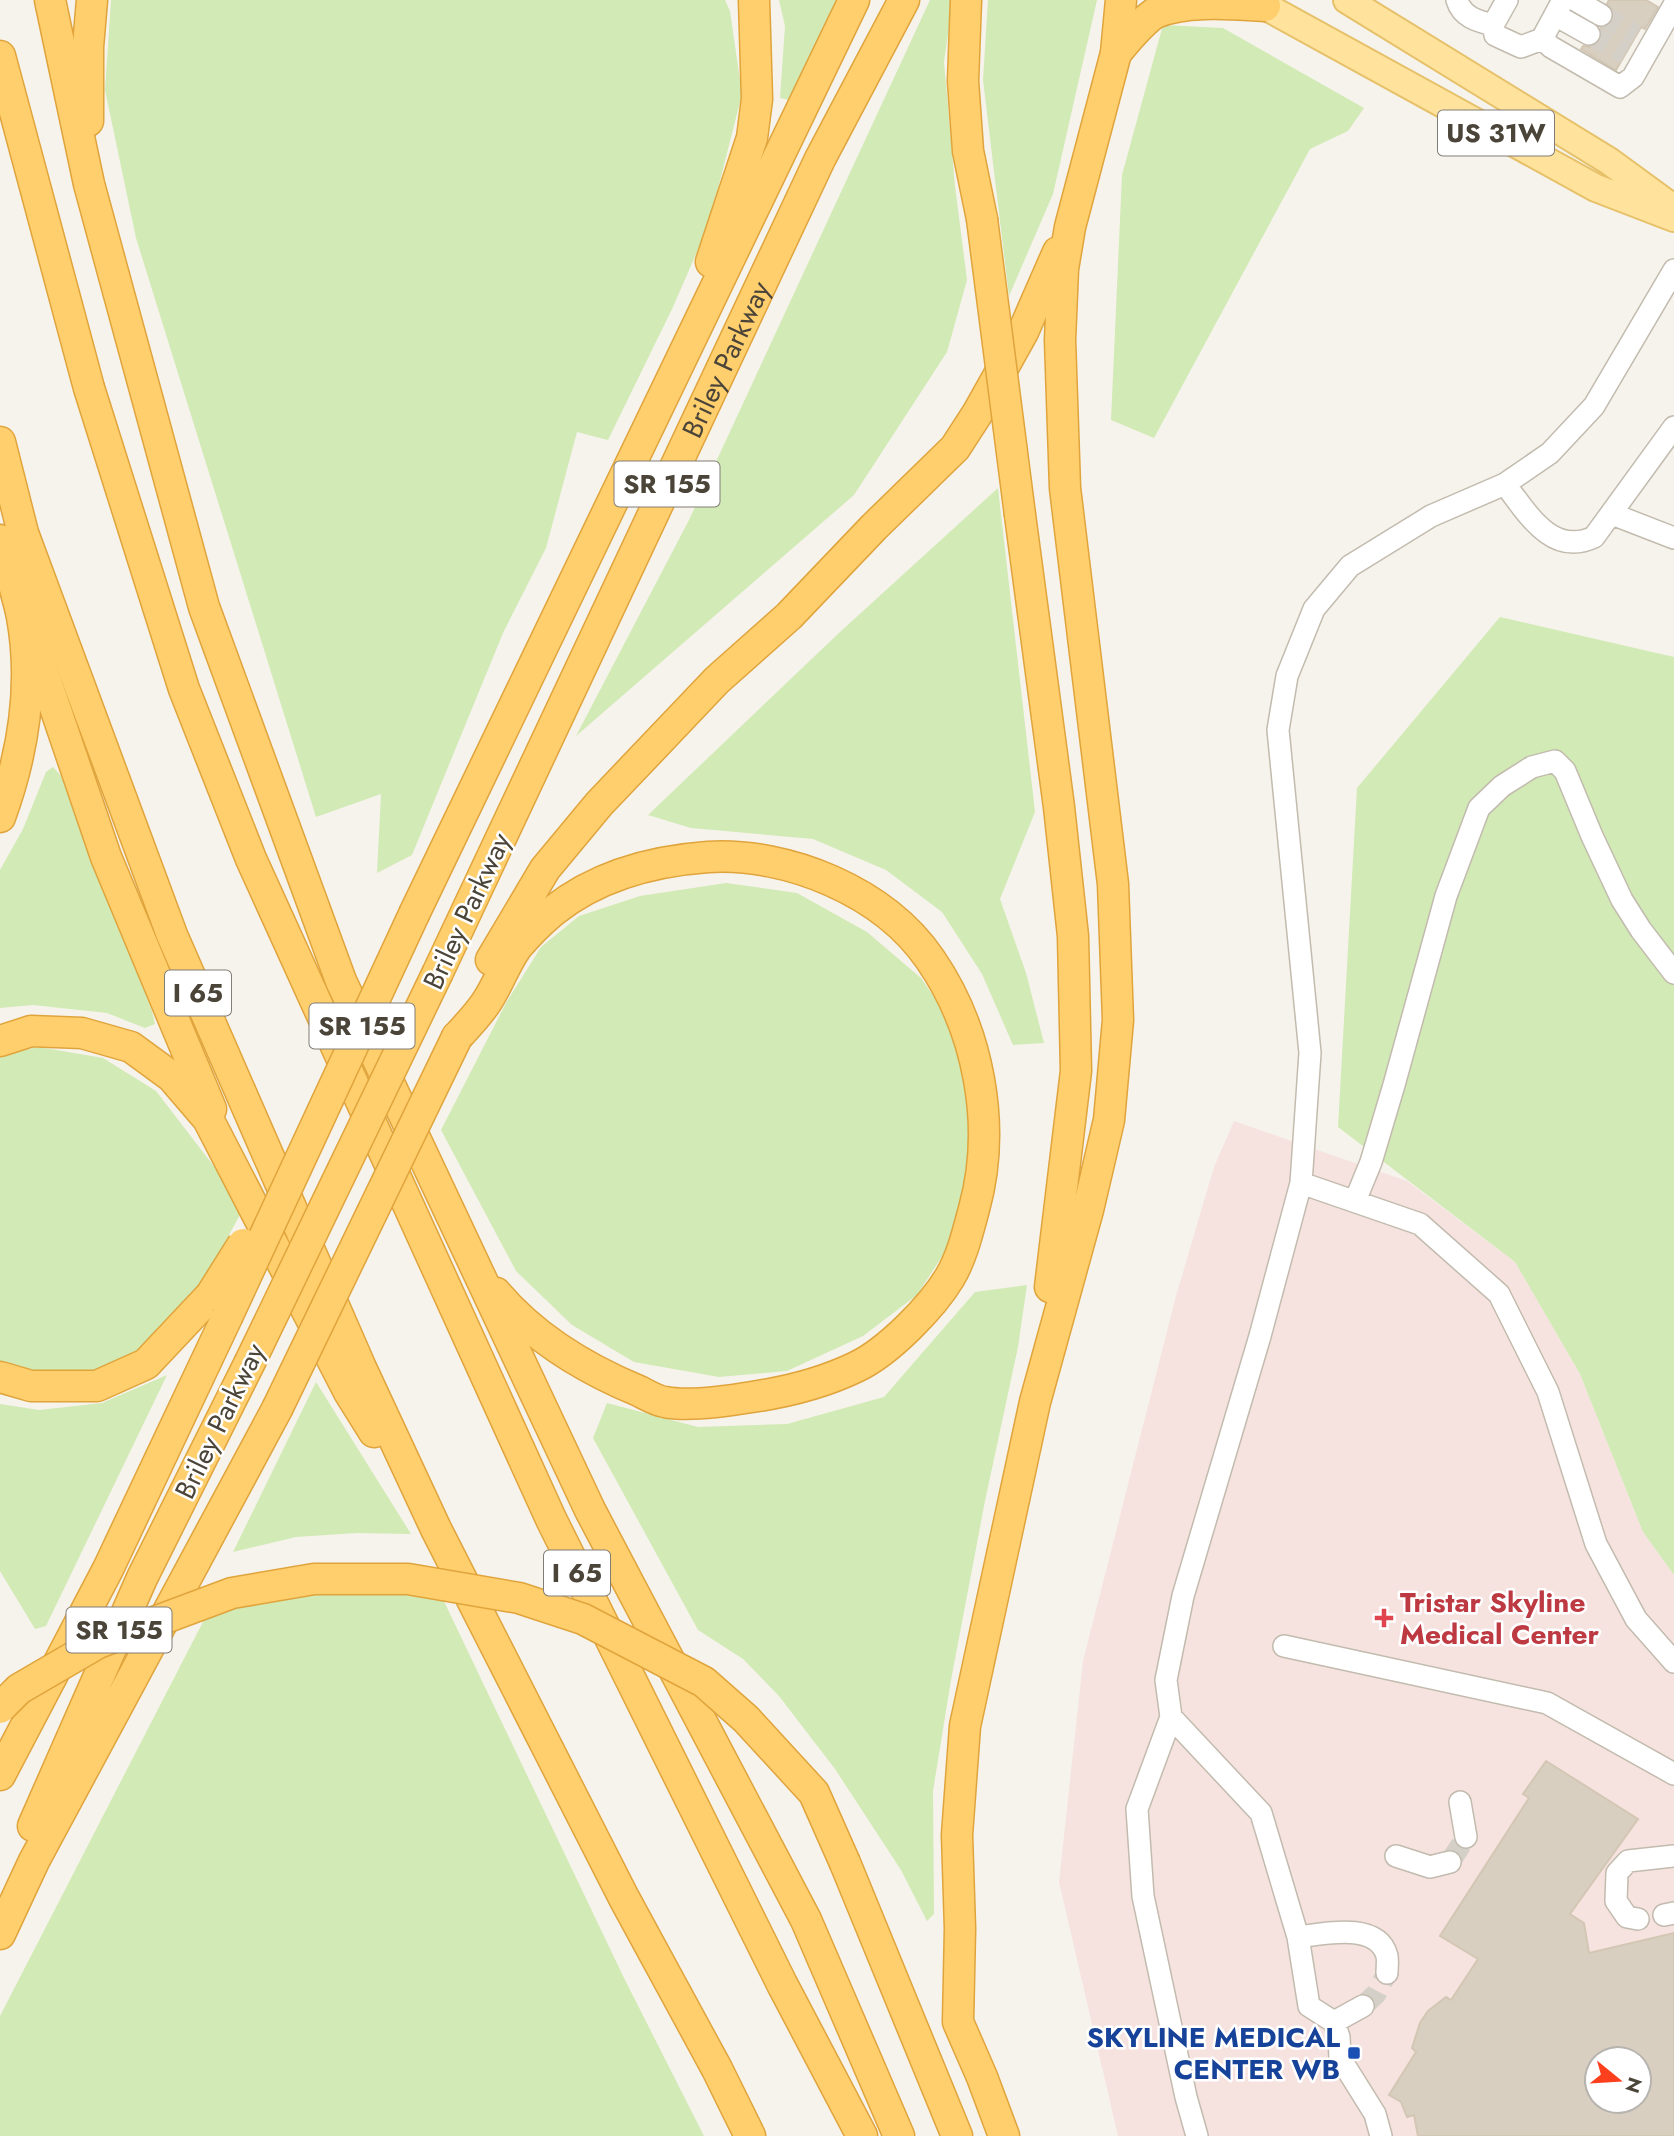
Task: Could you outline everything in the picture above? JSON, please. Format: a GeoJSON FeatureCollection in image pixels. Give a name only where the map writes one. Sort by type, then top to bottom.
{"type":"FeatureCollection","features":[{"type":"Feature","properties":{"kind":"highway"},"geometry":{"type":"LineString","coordinates":[[50,0],[89,184],[204,607],[341,981],[590,1510],[806,1920],[899,2136]]}},
{"type":"Feature","properties":{"kind":"highway"},"geometry":{"type":"LineString","coordinates":[[89,184],[88,47],[92,0]]}},
{"type":"Feature","properties":{"kind":"highway"},"geometry":{"type":"LineString","coordinates":[[665,393],[752,138],[757,99],[754,0]]}},
{"type":"Feature","properties":{"kind":"highway","name":"Briley Parkway"},"geometry":{"type":"LineString","coordinates":[[0,1775],[108,1569],[219,1306],[308,1140],[854,0]]}},
{"type":"Feature","properties":{"kind":"highway","name":"Briley Parkway"},"geometry":{"type":"LineString","coordinates":[[0,1900],[142,1578],[249,1364],[438,972],[820,159],[904,0]]}},
{"type":"Feature","properties":{"kind":"highway"},"geometry":{"type":"LineString","coordinates":[[966,0],[963,81],[968,151],[982,219],[1072,923],[1076,1071],[1035,1402]]}},
{"type":"Feature","properties":{"kind":"highway"},"geometry":{"type":"LineString","coordinates":[[1004,2136],[958,2022],[960,1929],[957,1835],[965,1726],[1035,1402],[1088,1210],[1109,1120],[1118,1020],[1113,884],[1065,488],[1060,340],[1063,269],[1070,226],[1116,53],[1121,0]]}},
{"type":"Feature","properties":{"kind":"highway"},"geometry":{"type":"LineString","coordinates":[[1116,53],[1154,13],[1176,4],[1260,3]]}},
{"type":"Feature","properties":{"kind":"highway","name":"I 65"},"geometry":{"type":"LineString","coordinates":[[0,57],[89,388],[184,689],[251,859],[551,1520],[782,1984],[862,2136]]}},
{"type":"Feature","properties":{"kind":"highway"},"geometry":{"type":"LineString","coordinates":[[0,1934],[34,1861],[278,1409],[457,1037],[486,968],[510,924],[545,869],[599,804],[717,680],[789,616],[955,447],[977,414],[1023,332],[1070,226]]}},
{"type":"Feature","properties":{"kind":"highway","name":"I 65"},"geometry":{"type":"LineString","coordinates":[[0,442],[23,533],[172,935],[361,1368],[436,1529],[624,1898],[717,2069],[750,2136]]}},
{"type":"Feature","properties":{"kind":"highway"},"geometry":{"type":"LineString","coordinates":[[0,540],[106,857],[243,1183]]}},
{"type":"Feature","properties":{"kind":"highway"},"geometry":{"type":"LineString","coordinates":[[0,817],[11,786],[26,703],[26,654],[17,596]]}},
{"type":"Feature","properties":{"kind":"highway"},"geometry":{"type":"LineString","coordinates":[[457,1037],[487,1002],[517,948],[552,912],[585,890],[624,872],[674,859],[735,856],[786,865],[824,877],[870,902],[928,956],[948,989],[974,1059],[982,1094],[985,1135],[981,1186],[967,1234],[951,1276],[922,1314],[892,1342],[858,1366],[771,1395],[717,1403],[665,1402],[616,1382],[576,1359],[532,1328],[498,1296],[459,1230]]}},
{"type":"Feature","properties":{"kind":"highway"},"geometry":{"type":"LineString","coordinates":[[0,1041],[31,1031],[82,1033],[131,1047],[172,1077],[208,1119],[349,1392],[436,1529]]}},
{"type":"Feature","properties":{"kind":"highway"},"geometry":{"type":"LineString","coordinates":[[0,1377],[31,1386],[97,1386],[146,1364],[219,1306]]}},
{"type":"Feature","properties":{"kind":"highway"},"geometry":{"type":"LineString","coordinates":[[0,1707],[19,1689],[98,1643],[232,1592],[314,1579],[408,1579],[519,1598],[583,1619],[704,1682],[746,1719],[814,1793],[957,2136]]}},
{"type":"Feature","properties":{"kind":"main road","name":"US 31W"},"geometry":{"type":"LineString","coordinates":[[1347,0],[1609,161],[1674,209]]}},
{"type":"Feature","properties":{"kind":"main road","name":"US 31W"},"geometry":{"type":"LineString","coordinates":[[1260,3],[1596,188],[1674,218]]}},
{"type":"Feature","properties":{"kind":"lane"},"geometry":{"type":"LineString","coordinates":[[1457,0],[1460,10],[1475,20],[1493,26]]}},
{"type":"Feature","properties":{"kind":"lane"},"geometry":{"type":"LineString","coordinates":[[1507,0],[1493,26],[1495,35],[1521,47],[1542,39],[1559,8],[1589,34]]}},
{"type":"Feature","properties":{"kind":"lane"},"geometry":{"type":"LineString","coordinates":[[1575,0],[1601,15]]}},
{"type":"Feature","properties":{"kind":"lane"},"geometry":{"type":"LineString","coordinates":[[1542,39],[1620,87],[1633,77],[1633,59],[1644,40],[1674,5],[1663,0]]}},
{"type":"Feature","properties":{"kind":"lane"},"geometry":{"type":"LineString","coordinates":[[1197,2136],[1186,2097],[1143,1896],[1137,1809],[1171,1717],[1166,1679],[1184,1596],[1261,1336],[1301,1183],[1310,1053],[1278,730],[1287,676],[1314,609],[1350,566],[1431,516],[1506,484],[1550,453],[1594,406],[1674,270]]}},
{"type":"Feature","properties":{"kind":"lane"},"geometry":{"type":"LineString","coordinates":[[1506,484],[1536,524],[1549,536],[1586,541],[1594,537],[1612,514],[1674,427]]}},
{"type":"Feature","properties":{"kind":"lane"},"geometry":{"type":"LineString","coordinates":[[1612,514],[1674,538]]}},
{"type":"Feature","properties":{"kind":"lane"},"geometry":{"type":"LineString","coordinates":[[1355,1201],[1379,1136],[1450,885],[1479,808],[1502,786],[1532,767],[1555,761],[1565,771],[1601,859],[1622,900],[1674,973]]}},
{"type":"Feature","properties":{"kind":"lane"},"geometry":{"type":"LineString","coordinates":[[1301,1183],[1420,1224],[1499,1294],[1548,1392],[1597,1544],[1636,1619],[1674,1662]]}},
{"type":"Feature","properties":{"kind":"lane"},"geometry":{"type":"LineString","coordinates":[[1284,1646],[1547,1703],[1674,1774]]}},
{"type":"Feature","properties":{"kind":"lane"},"geometry":{"type":"LineString","coordinates":[[1171,1717],[1261,1813],[1298,1937],[1309,2006],[1334,2022],[1339,2037],[1340,2058],[1375,2114],[1381,2136]]}},
{"type":"Feature","properties":{"kind":"lane"},"geometry":{"type":"LineString","coordinates":[[1460,1802],[1466,1837]]}},
{"type":"Feature","properties":{"kind":"lane"},"geometry":{"type":"LineString","coordinates":[[1639,1919],[1627,1917],[1616,1900],[1617,1873],[1628,1861],[1674,1856]]}},
{"type":"Feature","properties":{"kind":"lane"},"geometry":{"type":"LineString","coordinates":[[1396,1857],[1430,1867],[1450,1862]]}},
{"type":"Feature","properties":{"kind":"lane"},"geometry":{"type":"LineString","coordinates":[[1298,1937],[1362,1933],[1379,1943],[1387,1956],[1387,1973]]}},
{"type":"Feature","properties":{"kind":"lane"},"geometry":{"type":"LineString","coordinates":[[1334,2022],[1363,2006]]}},
{"type":"Feature","properties":{"kind":"shaded area","name":"Tristar Skyline Medical Center"},"geometry":{"type":"Polygon","coordinates":[[[1234,1121],[1407,1181],[1515,1262],[1580,1374],[1643,1532],[1674,1575],[1674,2136],[1118,2136],[1059,1882],[1083,1661],[1176,1296],[1214,1167],[1234,1121]]]}},
{"type":"Feature","properties":{"kind":"green space"},"geometry":{"type":"Polygon","coordinates":[[[111,0],[725,0],[730,11],[742,94],[709,224],[673,307],[608,440],[577,432],[546,548],[503,633],[412,855],[377,873],[381,794],[316,817],[136,238],[105,90],[111,0]]]}},
{"type":"Feature","properties":{"kind":"green space"},"geometry":{"type":"Polygon","coordinates":[[[779,0],[836,0],[789,100],[780,98],[785,26],[779,0]]]}},
{"type":"Feature","properties":{"kind":"green space"},"geometry":{"type":"Polygon","coordinates":[[[930,0],[953,0],[944,62],[967,280],[947,352],[854,495],[576,736],[689,520],[930,0]]]}},
{"type":"Feature","properties":{"kind":"green space"},"geometry":{"type":"Polygon","coordinates":[[[988,0],[1097,0],[1053,194],[1009,296],[983,80],[988,0]]]}},
{"type":"Feature","properties":{"kind":"green space"},"geometry":{"type":"Polygon","coordinates":[[[1163,25],[1223,28],[1364,108],[1348,131],[1310,149],[1154,438],[1111,420],[1122,175],[1163,25]]]}},
{"type":"Feature","properties":{"kind":"green space"},"geometry":{"type":"Polygon","coordinates":[[[998,488],[1035,812],[1000,899],[1026,973],[1044,1043],[1013,1045],[982,974],[942,912],[886,870],[813,839],[691,828],[648,815],[840,632],[998,488]]]}},
{"type":"Feature","properties":{"kind":"green space"},"geometry":{"type":"Polygon","coordinates":[[[1500,617],[1674,657],[1674,1575],[1643,1532],[1580,1374],[1515,1262],[1338,1127],[1357,788],[1500,617]]]}},
{"type":"Feature","properties":{"kind":"green space"},"geometry":{"type":"Polygon","coordinates":[[[53,767],[61,776],[152,1011],[155,1024],[145,1028],[107,1013],[33,1005],[0,1008],[0,870],[23,829],[46,772],[53,767]]]}},
{"type":"Feature","properties":{"kind":"green space"},"geometry":{"type":"Polygon","coordinates":[[[726,883],[797,893],[867,932],[921,978],[955,1028],[973,1115],[968,1182],[952,1241],[917,1295],[863,1336],[787,1371],[719,1377],[634,1362],[572,1325],[516,1271],[441,1130],[506,1003],[541,947],[579,916],[640,896],[726,883]]]}},
{"type":"Feature","properties":{"kind":"green space"},"geometry":{"type":"Polygon","coordinates":[[[39,1047],[103,1058],[156,1091],[216,1169],[241,1213],[205,1279],[159,1339],[124,1361],[86,1373],[38,1376],[0,1367],[0,1055],[39,1047]]]}},
{"type":"Feature","properties":{"kind":"green space"},"geometry":{"type":"Polygon","coordinates":[[[1027,1285],[1018,1347],[951,1680],[933,1791],[934,1914],[927,1921],[901,1870],[835,1769],[779,1696],[743,1659],[698,1630],[593,1438],[607,1403],[698,1427],[787,1424],[884,1397],[975,1292],[1027,1285]]]}},
{"type":"Feature","properties":{"kind":"green space"},"geometry":{"type":"Polygon","coordinates":[[[167,1375],[46,1626],[35,1629],[0,1571],[0,1404],[39,1410],[102,1403],[167,1375]]]}},
{"type":"Feature","properties":{"kind":"green space"},"geometry":{"type":"Polygon","coordinates":[[[316,1382],[411,1534],[357,1533],[296,1537],[233,1552],[316,1382]]]}},
{"type":"Feature","properties":{"kind":"green space"},"geometry":{"type":"Polygon","coordinates":[[[291,1591],[440,1593],[624,1978],[704,2136],[0,2136],[0,2016],[206,1616],[291,1591]]]}},
{"type":"Feature","properties":{"kind":"building"},"geometry":{"type":"Polygon","coordinates":[[[1609,0],[1646,0],[1658,7],[1645,29],[1641,27],[1616,70],[1581,49],[1583,46],[1596,45],[1601,40],[1601,28],[1612,22],[1614,14],[1607,4],[1609,0]]]}},
{"type":"Feature","properties":{"kind":"building"},"geometry":{"type":"Polygon","coordinates":[[[1546,1761],[1638,1819],[1570,1914],[1584,1923],[1589,1953],[1674,1933],[1674,2136],[1418,2136],[1414,2115],[1407,2117],[1401,2102],[1389,2095],[1416,2052],[1412,2048],[1420,2023],[1428,2011],[1446,1997],[1451,2000],[1478,1959],[1440,1936],[1529,1798],[1523,1794],[1546,1761]]]}},
{"type":"Feature","properties":{"kind":"tunnel"},"geometry":{"type":"LineString","coordinates":[[1601,15],[1636,35]]}},
{"type":"Feature","properties":{"kind":"tunnel"},"geometry":{"type":"LineString","coordinates":[[1589,34],[1625,54]]}},
{"type":"Feature","properties":{"kind":"tunnel"},"geometry":{"type":"LineString","coordinates":[[1450,1862],[1466,1837]]}},
{"type":"Feature","properties":{"kind":"tunnel"},"geometry":{"type":"LineString","coordinates":[[1363,2006],[1376,1994],[1387,1973]]}},
{"type":"Feature","properties":{"kind":"place","name":"Tristar Skyline Medical Center"},"geometry":{"type":"Point","coordinates":[1384,1618]}},
{"type":"Feature","properties":{"kind":"place","name":"SKYLINE MEDICAL CENTER WB"},"geometry":{"type":"Point","coordinates":[1354,2053]}}]}
